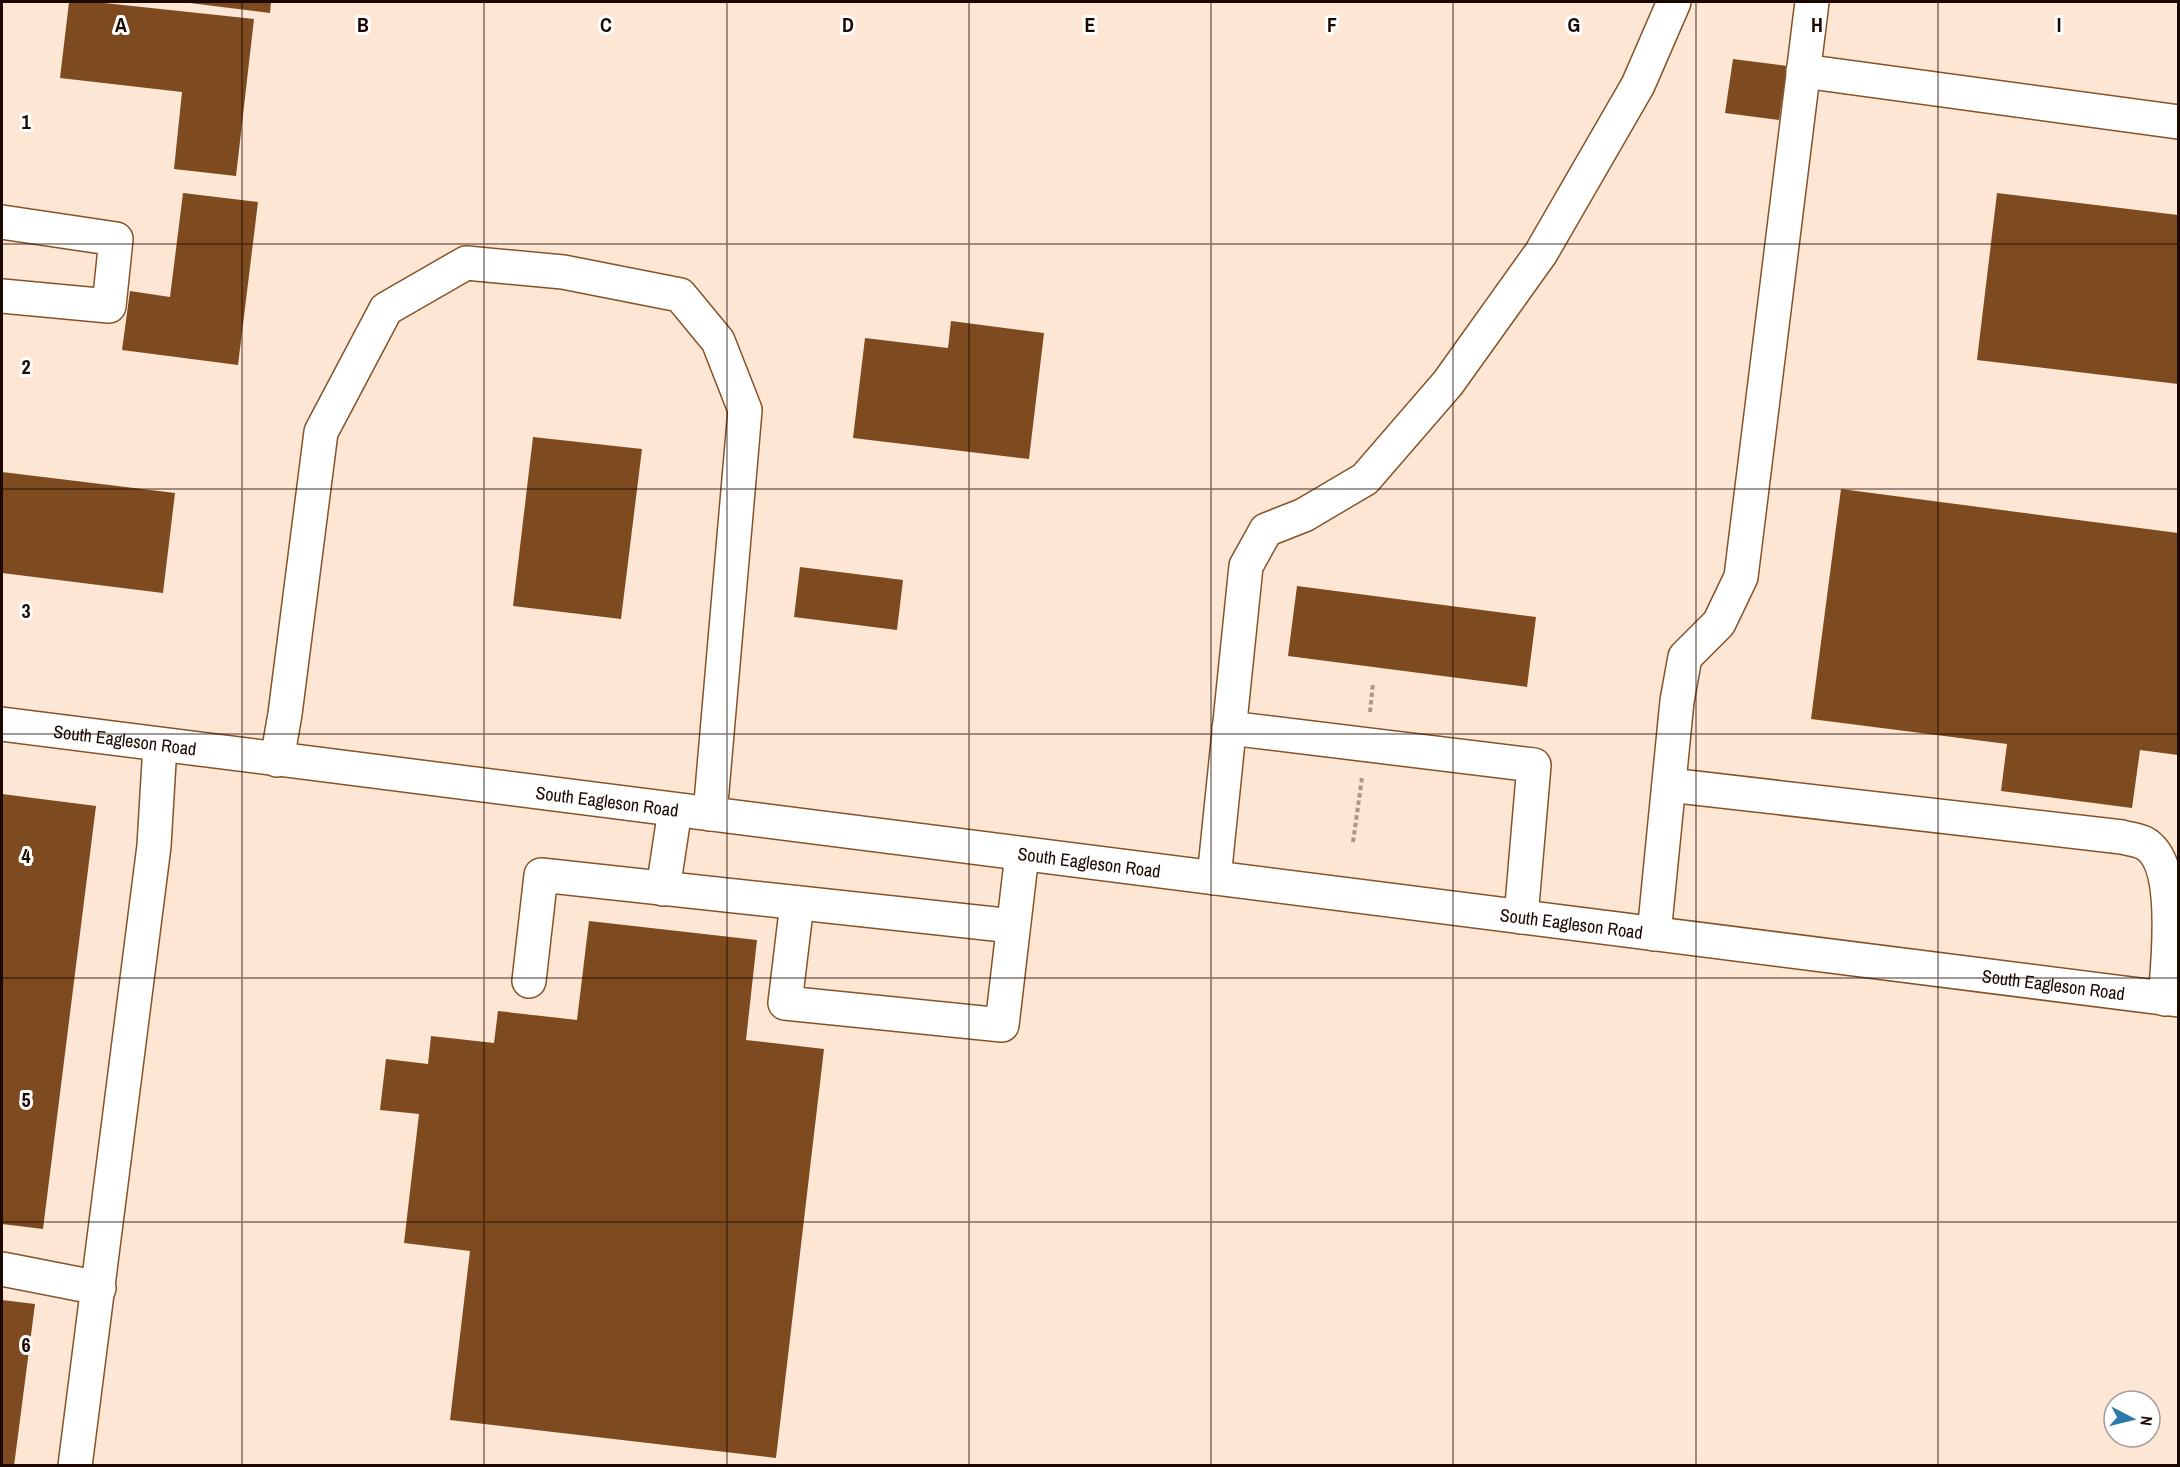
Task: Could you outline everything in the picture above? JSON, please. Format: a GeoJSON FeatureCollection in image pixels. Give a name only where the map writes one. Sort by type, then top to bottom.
{"type":"FeatureCollection","features":[{"type":"Feature","properties":{"kind":"street"},"geometry":{"type":"LineString","coordinates":[[1214,879],[1246,566],[1266,530],[1304,515],[1365,479],[1448,382],[1541,253],[1638,85],[1674,2]]}},
{"type":"Feature","properties":{"kind":"street"},"geometry":{"type":"LineString","coordinates":[[1654,934],[1677,700],[1685,657],[1719,623],[1741,577],[1812,2]]}},
{"type":"Feature","properties":{"kind":"street"},"geometry":{"type":"LineString","coordinates":[[1803,71],[2178,122]]}},
{"type":"Feature","properties":{"kind":"street"},"geometry":{"type":"LineString","coordinates":[[2,222],[116,239],[109,306],[2,296]]}},
{"type":"Feature","properties":{"kind":"street"},"geometry":{"type":"LineString","coordinates":[[277,760],[285,714],[321,432],[386,309],[466,263],[563,272],[680,295],[718,341],[746,410],[710,814]]}},
{"type":"Feature","properties":{"kind":"street","name":"South Eagleson Road"},"geometry":{"type":"LineString","coordinates":[[2,724],[2172,1000]]}},
{"type":"Feature","properties":{"kind":"street"},"geometry":{"type":"LineString","coordinates":[[1229,728],[1534,765],[1521,917]]}},
{"type":"Feature","properties":{"kind":"street"},"geometry":{"type":"LineString","coordinates":[[75,1466],[154,846],[160,745]]}},
{"type":"Feature","properties":{"kind":"street"},"geometry":{"type":"LineString","coordinates":[[1669,785],[2122,837],[2146,843],[2162,860],[2169,882],[2172,915],[2172,1000]]}},
{"type":"Feature","properties":{"kind":"street"},"geometry":{"type":"LineString","coordinates":[[663,888],[675,810]]}},
{"type":"Feature","properties":{"kind":"street"},"geometry":{"type":"LineString","coordinates":[[796,903],[785,1003],[1002,1025],[1022,854]]}},
{"type":"Feature","properties":{"kind":"street"},"geometry":{"type":"LineString","coordinates":[[529,981],[541,875],[1013,926]]}},
{"type":"Feature","properties":{"kind":"street"},"geometry":{"type":"LineString","coordinates":[[2,1269],[99,1288]]}},
{"type":"Feature","properties":{"kind":"path"},"geometry":{"type":"LineString","coordinates":[[1370,719],[1373,683]]}},
{"type":"Feature","properties":{"kind":"path"},"geometry":{"type":"LineString","coordinates":[[1353,842],[1362,774]]}},
{"type":"Feature","properties":{"kind":"building"},"geometry":{"type":"Polygon","coordinates":[[[69,2],[95,2],[254,19],[236,176],[174,169],[182,92],[60,78],[69,2]]]}},
{"type":"Feature","properties":{"kind":"building"},"geometry":{"type":"Polygon","coordinates":[[[182,2],[271,2],[270,13],[182,2]]]}},
{"type":"Feature","properties":{"kind":"building"},"geometry":{"type":"Polygon","coordinates":[[[1733,59],[1787,66],[1779,120],[1725,113],[1733,59]]]}},
{"type":"Feature","properties":{"kind":"building"},"geometry":{"type":"Polygon","coordinates":[[[183,193],[258,202],[238,365],[122,350],[130,291],[170,297],[183,193]]]}},
{"type":"Feature","properties":{"kind":"building"},"geometry":{"type":"Polygon","coordinates":[[[1997,193],[2178,215],[2178,384],[1977,360],[1997,193]]]}},
{"type":"Feature","properties":{"kind":"building"},"geometry":{"type":"Polygon","coordinates":[[[951,321],[1044,333],[1029,459],[853,438],[865,338],[948,348],[951,321]]]}},
{"type":"Feature","properties":{"kind":"building"},"geometry":{"type":"Polygon","coordinates":[[[533,437],[642,449],[621,619],[513,606],[533,437]]]}},
{"type":"Feature","properties":{"kind":"building"},"geometry":{"type":"Polygon","coordinates":[[[2,472],[175,493],[163,593],[2,573],[2,472]]]}},
{"type":"Feature","properties":{"kind":"building"},"geometry":{"type":"Polygon","coordinates":[[[1841,489],[2178,533],[2178,755],[2140,750],[2132,808],[2001,791],[2007,744],[1811,719],[1841,489]]]}},
{"type":"Feature","properties":{"kind":"building"},"geometry":{"type":"Polygon","coordinates":[[[800,567],[903,580],[897,630],[794,617],[800,567]]]}},
{"type":"Feature","properties":{"kind":"building"},"geometry":{"type":"Polygon","coordinates":[[[1297,586],[1536,617],[1527,687],[1288,656],[1297,586]]]}},
{"type":"Feature","properties":{"kind":"building"},"geometry":{"type":"Polygon","coordinates":[[[2,794],[96,806],[43,1229],[2,1224],[2,794]]]}},
{"type":"Feature","properties":{"kind":"building"},"geometry":{"type":"Polygon","coordinates":[[[589,921],[757,940],[746,1040],[824,1049],[776,1458],[450,1420],[470,1251],[404,1243],[419,1114],[380,1110],[386,1059],[428,1064],[431,1036],[494,1043],[498,1011],[577,1020],[589,921]]]}},
{"type":"Feature","properties":{"kind":"building"},"geometry":{"type":"Polygon","coordinates":[[[2,1300],[35,1304],[14,1466],[2,1466],[2,1300]]]}}]}
